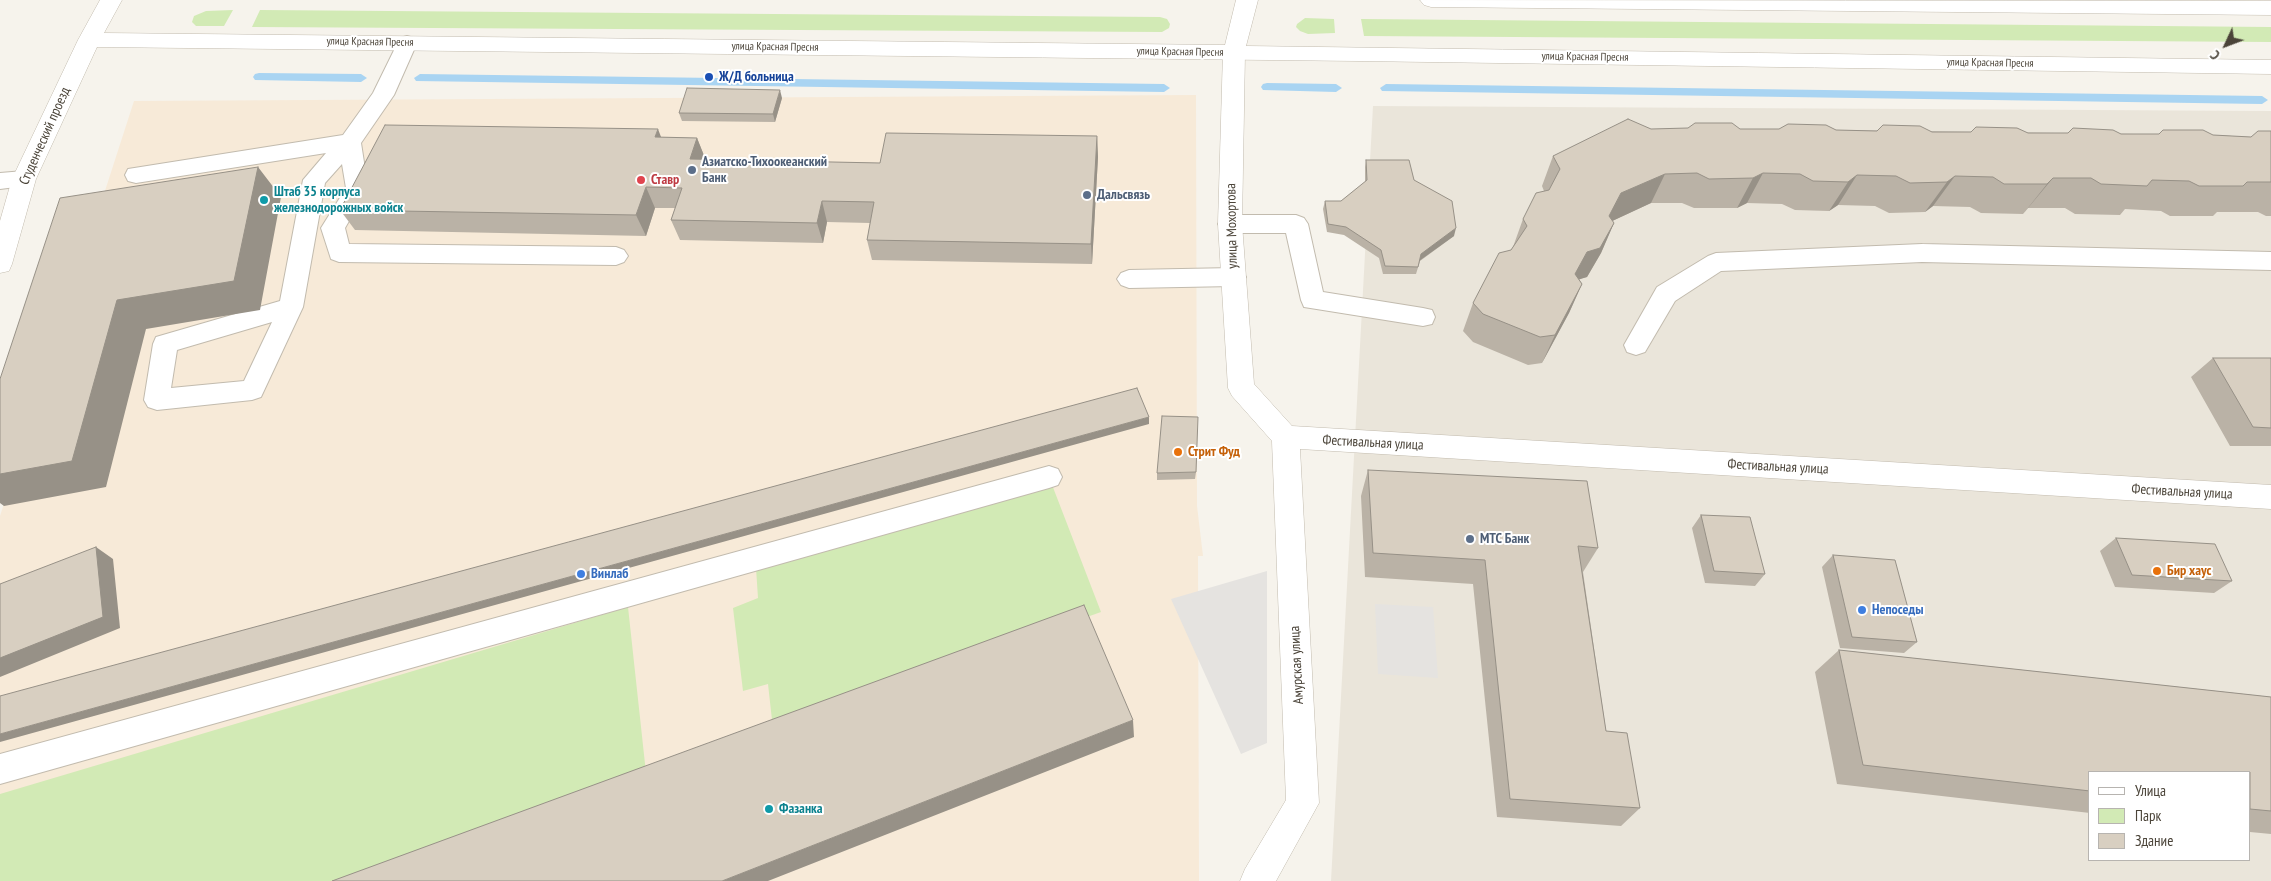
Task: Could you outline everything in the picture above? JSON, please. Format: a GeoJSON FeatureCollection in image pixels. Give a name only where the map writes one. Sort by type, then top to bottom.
{"type":"FeatureCollection","features":[{"type":"Feature","properties":{"kind":"street","name":"Студенческий проезд"},"geometry":{"type":"LineString","coordinates":[[0,264],[24,179],[89,40],[111,0]]}},
{"type":"Feature","properties":{"kind":"street","name":"улица Мохортова"},"geometry":{"type":"LineString","coordinates":[[1247,0],[1234,52],[1230,224],[1241,388],[1284,437]]}},
{"type":"Feature","properties":{"kind":"street"},"geometry":{"type":"LineString","coordinates":[[1431,0],[2271,8]]}},
{"type":"Feature","properties":{"kind":"street","name":"улица Красная Пресня"},"geometry":{"type":"LineString","coordinates":[[89,40],[1234,52],[2269,69]]}},
{"type":"Feature","properties":{"kind":"street","name":"Фестивальная улица"},"geometry":{"type":"LineString","coordinates":[[1284,437],[2271,497]]}},
{"type":"Feature","properties":{"kind":"street","name":"Амурская улица"},"geometry":{"type":"LineString","coordinates":[[1257,881],[1303,803],[1287,462],[1284,437]]}},
{"type":"Feature","properties":{"kind":"lane"},"geometry":{"type":"LineString","coordinates":[[291,307],[165,344],[157,400],[252,390],[291,307],[314,180],[350,142],[383,95],[407,43]]}},
{"type":"Feature","properties":{"kind":"lane"},"geometry":{"type":"LineString","coordinates":[[136,175],[350,142]]}},
{"type":"Feature","properties":{"kind":"lane"},"geometry":{"type":"LineString","coordinates":[[350,142],[357,188],[333,228],[339,253],[616,256]]}},
{"type":"Feature","properties":{"kind":"lane"},"geometry":{"type":"LineString","coordinates":[[0,181],[24,179]]}},
{"type":"Feature","properties":{"kind":"lane"},"geometry":{"type":"LineString","coordinates":[[1230,224],[1296,224],[1314,300],[1423,317]]}},
{"type":"Feature","properties":{"kind":"lane"},"geometry":{"type":"LineString","coordinates":[[1636,345],[1666,294],[1716,262],[1922,253],[2271,261]]}},
{"type":"Feature","properties":{"kind":"lane"},"geometry":{"type":"LineString","coordinates":[[1129,280],[1234,277]]}},
{"type":"Feature","properties":{"kind":"lane"},"geometry":{"type":"LineString","coordinates":[[0,769],[1049,477]]}},
{"type":"Feature","properties":{"kind":"shaded area"},"geometry":{"type":"Polygon","coordinates":[[[1196,95],[1197,506],[1203,556],[1198,556],[1199,881],[0,881],[0,516],[134,101],[1196,95]]]}},
{"type":"Feature","properties":{"kind":"shaded area"},"geometry":{"type":"Polygon","coordinates":[[[1373,106],[2271,111],[2271,881],[1331,881],[1373,106]]]}},
{"type":"Feature","properties":{"kind":"shaded area"},"geometry":{"type":"Polygon","coordinates":[[[1267,571],[1267,743],[1241,754],[1171,599],[1267,571]]]}},
{"type":"Feature","properties":{"kind":"shaded area"},"geometry":{"type":"Polygon","coordinates":[[[1375,604],[1433,607],[1438,678],[1378,674],[1375,604]]]}},
{"type":"Feature","properties":{"kind":"green space"},"geometry":{"type":"Polygon","coordinates":[[[233,10],[224,26],[196,26],[192,22],[194,16],[206,11],[233,10]]]}},
{"type":"Feature","properties":{"kind":"green space"},"geometry":{"type":"Polygon","coordinates":[[[260,10],[1160,17],[1167,19],[1170,24],[1169,28],[1162,32],[252,27],[260,10]]]}},
{"type":"Feature","properties":{"kind":"green space"},"geometry":{"type":"Polygon","coordinates":[[[1305,18],[1334,19],[1335,33],[1308,34],[1300,31],[1296,27],[1297,24],[1305,18]]]}},
{"type":"Feature","properties":{"kind":"green space"},"geometry":{"type":"Polygon","coordinates":[[[1361,19],[2271,27],[2271,42],[1364,36],[1361,19]]]}},
{"type":"Feature","properties":{"kind":"green space"},"geometry":{"type":"Polygon","coordinates":[[[1049,477],[1101,612],[773,729],[768,684],[743,691],[733,608],[758,598],[756,568],[1049,477]]]}},
{"type":"Feature","properties":{"kind":"green space"},"geometry":{"type":"Polygon","coordinates":[[[628,607],[646,773],[351,881],[0,881],[0,794],[628,607]]]}},
{"type":"Feature","properties":{"kind":"building"},"geometry":{"type":"Polygon","coordinates":[[[687,88],[780,90],[773,114],[679,113],[687,88]]]}},
{"type":"Feature","properties":{"kind":"building"},"geometry":{"type":"Polygon","coordinates":[[[1628,119],[1651,129],[1688,128],[1695,123],[1732,123],[1740,129],[1779,129],[1788,124],[1826,125],[1836,130],[1877,131],[1883,125],[1920,126],[1932,132],[1971,132],[1976,127],[2017,128],[2028,133],[2068,133],[2073,128],[2113,130],[2121,134],[2159,134],[2163,130],[2203,130],[2213,135],[2251,137],[2258,131],[2271,131],[2271,182],[2247,182],[2243,186],[2199,186],[2189,181],[2152,180],[2147,186],[2101,184],[2091,178],[2053,178],[2047,184],[2004,184],[1993,177],[1955,176],[1947,182],[1910,183],[1896,176],[1857,175],[1848,182],[1813,181],[1800,174],[1763,173],[1753,178],[1709,179],[1697,173],[1665,174],[1621,193],[1609,216],[1614,223],[1600,248],[1587,252],[1575,274],[1582,284],[1555,335],[1540,337],[1483,314],[1473,303],[1499,253],[1511,250],[1527,226],[1523,219],[1536,193],[1549,190],[1560,169],[1553,156],[1628,119]]]}},
{"type":"Feature","properties":{"kind":"building"},"geometry":{"type":"Polygon","coordinates":[[[385,125],[658,129],[655,137],[697,138],[690,159],[880,163],[886,133],[1097,136],[1091,244],[867,240],[874,202],[822,201],[817,223],[671,220],[682,188],[646,187],[636,215],[340,210],[385,125]]]}},
{"type":"Feature","properties":{"kind":"building"},"geometry":{"type":"Polygon","coordinates":[[[1366,160],[1409,160],[1414,180],[1452,201],[1456,228],[1421,254],[1418,267],[1385,266],[1381,250],[1346,227],[1328,224],[1325,201],[1341,201],[1367,180],[1366,160]]]}},
{"type":"Feature","properties":{"kind":"building"},"geometry":{"type":"Polygon","coordinates":[[[258,167],[234,281],[117,300],[72,461],[0,474],[0,379],[60,198],[258,167]]]}},
{"type":"Feature","properties":{"kind":"building"},"geometry":{"type":"Polygon","coordinates":[[[2213,358],[2271,358],[2271,428],[2253,427],[2213,358]]]}},
{"type":"Feature","properties":{"kind":"building"},"geometry":{"type":"Polygon","coordinates":[[[1137,388],[1149,417],[0,734],[0,696],[1137,388]]]}},
{"type":"Feature","properties":{"kind":"building","name":"Стрит Фуд"},"geometry":{"type":"Polygon","coordinates":[[[1162,416],[1198,417],[1196,472],[1157,473],[1162,416]]]}},
{"type":"Feature","properties":{"kind":"building"},"geometry":{"type":"Polygon","coordinates":[[[1368,470],[1587,481],[1598,548],[1578,546],[1606,731],[1627,733],[1640,808],[1510,799],[1485,560],[1373,553],[1368,470]]]}},
{"type":"Feature","properties":{"kind":"building"},"geometry":{"type":"Polygon","coordinates":[[[1701,515],[1750,517],[1765,574],[1714,571],[1701,515]]]}},
{"type":"Feature","properties":{"kind":"building"},"geometry":{"type":"Polygon","coordinates":[[[2116,538],[2215,544],[2232,581],[2132,575],[2116,538]]]}},
{"type":"Feature","properties":{"kind":"building"},"geometry":{"type":"Polygon","coordinates":[[[96,547],[103,617],[0,658],[0,584],[96,547]]]}},
{"type":"Feature","properties":{"kind":"building","name":"Непоседы"},"geometry":{"type":"Polygon","coordinates":[[[1833,555],[1895,560],[1917,642],[1852,637],[1833,555]]]}},
{"type":"Feature","properties":{"kind":"building","name":"Фазанка"},"geometry":{"type":"Polygon","coordinates":[[[1084,605],[1133,720],[722,881],[332,881],[1084,605]]]}},
{"type":"Feature","properties":{"kind":"building"},"geometry":{"type":"Polygon","coordinates":[[[1839,650],[2271,697],[2271,811],[2251,809],[2251,771],[2088,771],[2088,791],[1863,765],[1839,650]]]}},
{"type":"Feature","properties":{"kind":"waterway"},"geometry":{"type":"LineString","coordinates":[[259,77],[361,78]]}},
{"type":"Feature","properties":{"kind":"waterway"},"geometry":{"type":"LineString","coordinates":[[420,78],[1164,88]]}},
{"type":"Feature","properties":{"kind":"waterway"},"geometry":{"type":"LineString","coordinates":[[1267,87],[1336,88]]}},
{"type":"Feature","properties":{"kind":"waterway"},"geometry":{"type":"LineString","coordinates":[[1386,88],[2262,100]]}},
{"type":"Feature","properties":{"kind":"place","name":"Ж/Д больница"},"geometry":{"type":"Point","coordinates":[709,77]}},
{"type":"Feature","properties":{"kind":"place","name":"Азиатско-Тихоокеанский Банк"},"geometry":{"type":"Point","coordinates":[692,170]}},
{"type":"Feature","properties":{"kind":"place","name":"Ставр"},"geometry":{"type":"Point","coordinates":[641,180]}},
{"type":"Feature","properties":{"kind":"place","name":"Дальсвязь"},"geometry":{"type":"Point","coordinates":[1087,195]}},
{"type":"Feature","properties":{"kind":"place","name":"Штаб 35 корпуса железнодорожных войск"},"geometry":{"type":"Point","coordinates":[264,200]}},
{"type":"Feature","properties":{"kind":"place","name":"Стрит Фуд"},"geometry":{"type":"Point","coordinates":[1178,452]}},
{"type":"Feature","properties":{"kind":"place","name":"МТС Банк"},"geometry":{"type":"Point","coordinates":[1470,539]}},
{"type":"Feature","properties":{"kind":"place","name":"Бир хаус"},"geometry":{"type":"Point","coordinates":[2157,571]}},
{"type":"Feature","properties":{"kind":"place","name":"Винлаб"},"geometry":{"type":"Point","coordinates":[581,574]}},
{"type":"Feature","properties":{"kind":"place","name":"Непоседы"},"geometry":{"type":"Point","coordinates":[1862,610]}},
{"type":"Feature","properties":{"kind":"place","name":"Фазанка"},"geometry":{"type":"Point","coordinates":[769,809]}}]}
